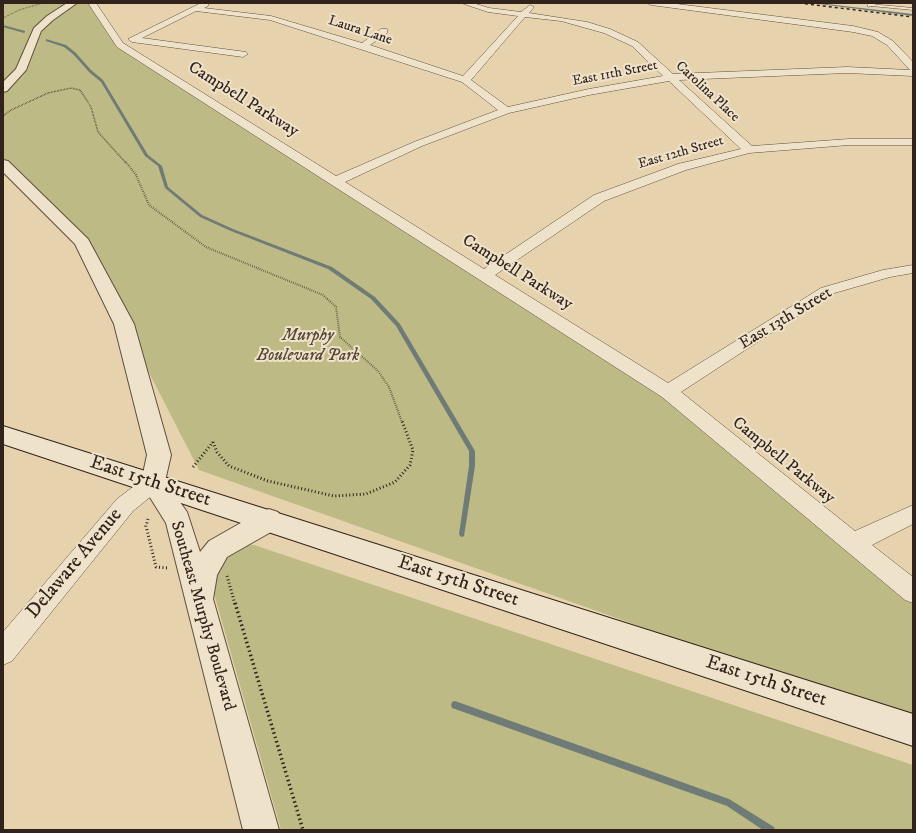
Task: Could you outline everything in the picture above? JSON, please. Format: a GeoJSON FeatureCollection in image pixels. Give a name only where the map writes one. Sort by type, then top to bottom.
{"type":"FeatureCollection","features":[{"type":"Feature","properties":{"kind":"street"},"geometry":{"type":"LineString","coordinates":[[3,89],[21,70],[37,30],[50,18],[73,3]]}},
{"type":"Feature","properties":{"kind":"street","name":"Campbell Parkway"},"geometry":{"type":"LineString","coordinates":[[92,3],[126,42],[336,181],[668,392],[913,592]]}},
{"type":"Feature","properties":{"kind":"street"},"geometry":{"type":"LineString","coordinates":[[126,42],[206,3]]}},
{"type":"Feature","properties":{"kind":"street","name":"Carolina Place"},"geometry":{"type":"LineString","coordinates":[[465,3],[488,10],[561,18],[607,31],[635,44],[749,150]]}},
{"type":"Feature","properties":{"kind":"street"},"geometry":{"type":"LineString","coordinates":[[465,80],[534,3]]}},
{"type":"Feature","properties":{"kind":"street"},"geometry":{"type":"LineString","coordinates":[[651,3],[853,29],[874,34],[890,43],[913,68]]}},
{"type":"Feature","properties":{"kind":"street","name":"Laura Lane"},"geometry":{"type":"LineString","coordinates":[[194,9],[276,19],[363,46],[465,80],[506,111]]}},
{"type":"Feature","properties":{"kind":"street"},"geometry":{"type":"LineString","coordinates":[[363,46],[384,30]]}},
{"type":"Feature","properties":{"kind":"street"},"geometry":{"type":"LineString","coordinates":[[126,42],[243,54]]}},
{"type":"Feature","properties":{"kind":"street","name":"East 11th Street"},"geometry":{"type":"LineString","coordinates":[[336,181],[418,144],[506,111],[589,92],[672,77],[840,70],[913,73]]}},
{"type":"Feature","properties":{"kind":"street","name":"East 12th Street"},"geometry":{"type":"LineString","coordinates":[[484,275],[599,198],[630,185],[682,167],[749,150],[849,142],[913,142]]}},
{"type":"Feature","properties":{"kind":"street"},"geometry":{"type":"LineString","coordinates":[[3,164],[82,242],[124,324],[159,455],[153,483]]}},
{"type":"Feature","properties":{"kind":"street","name":"East 13th Street"},"geometry":{"type":"LineString","coordinates":[[668,392],[826,291],[888,273],[913,269]]}},
{"type":"Feature","properties":{"kind":"street","name":"East 15th Street"},"geometry":{"type":"LineString","coordinates":[[3,435],[913,730]]}},
{"type":"Feature","properties":{"kind":"street","name":"Southeast Murphy Boulevard"},"geometry":{"type":"LineString","coordinates":[[153,483],[178,520],[261,830]]}},
{"type":"Feature","properties":{"kind":"street","name":"Delaware Avenue"},"geometry":{"type":"LineString","coordinates":[[3,652],[124,505],[153,483]]}},
{"type":"Feature","properties":{"kind":"street"},"geometry":{"type":"LineString","coordinates":[[854,544],[913,514]]}},
{"type":"Feature","properties":{"kind":"street"},"geometry":{"type":"LineString","coordinates":[[201,604],[203,575],[209,561],[218,549],[269,520]]}},
{"type":"Feature","properties":{"kind":"lane"},"geometry":{"type":"LineString","coordinates":[[871,4],[913,10]]}},
{"type":"Feature","properties":{"kind":"path"},"geometry":{"type":"LineString","coordinates":[[3,18],[19,10],[43,3]]}},
{"type":"Feature","properties":{"kind":"path"},"geometry":{"type":"LineString","coordinates":[[3,116],[11,110],[48,93],[71,88],[80,90],[91,107],[98,132],[136,175],[149,205],[153,209],[206,246],[254,268],[323,295],[336,307],[340,338],[378,371],[389,387],[413,450],[410,465],[395,482],[366,494],[334,496],[268,481],[230,466],[217,452],[213,442],[192,466]]}},
{"type":"Feature","properties":{"kind":"path"},"geometry":{"type":"LineString","coordinates":[[148,519],[146,526],[156,567],[174,569]]}},
{"type":"Feature","properties":{"kind":"path"},"geometry":{"type":"LineString","coordinates":[[220,573],[226,573],[303,830]]}},
{"type":"Feature","properties":{"kind":"green space","name":"Murphy Boulevard Park"},"geometry":{"type":"Polygon","coordinates":[[[3,3],[92,3],[120,45],[668,392],[913,592],[913,723],[199,470],[82,242],[3,164],[3,3]]]}},
{"type":"Feature","properties":{"kind":"green space"},"geometry":{"type":"Polygon","coordinates":[[[244,544],[254,545],[913,765],[913,830],[281,830],[211,583],[218,561],[244,544]]]}},
{"type":"Feature","properties":{"kind":"waterway"},"geometry":{"type":"LineString","coordinates":[[812,3],[913,15]]}},
{"type":"Feature","properties":{"kind":"waterway"},"geometry":{"type":"LineString","coordinates":[[3,26],[24,32]]}},
{"type":"Feature","properties":{"kind":"waterway"},"geometry":{"type":"LineString","coordinates":[[47,40],[65,46],[102,81],[147,156],[160,166],[166,187],[201,216],[232,230],[330,268],[373,298],[398,325],[472,451],[472,466],[462,534]]}},
{"type":"Feature","properties":{"kind":"waterway"},"geometry":{"type":"LineString","coordinates":[[455,705],[729,803],[771,830]]}},
{"type":"Feature","properties":{"kind":"railway"},"geometry":{"type":"LineString","coordinates":[[799,3],[913,17]]}}]}
